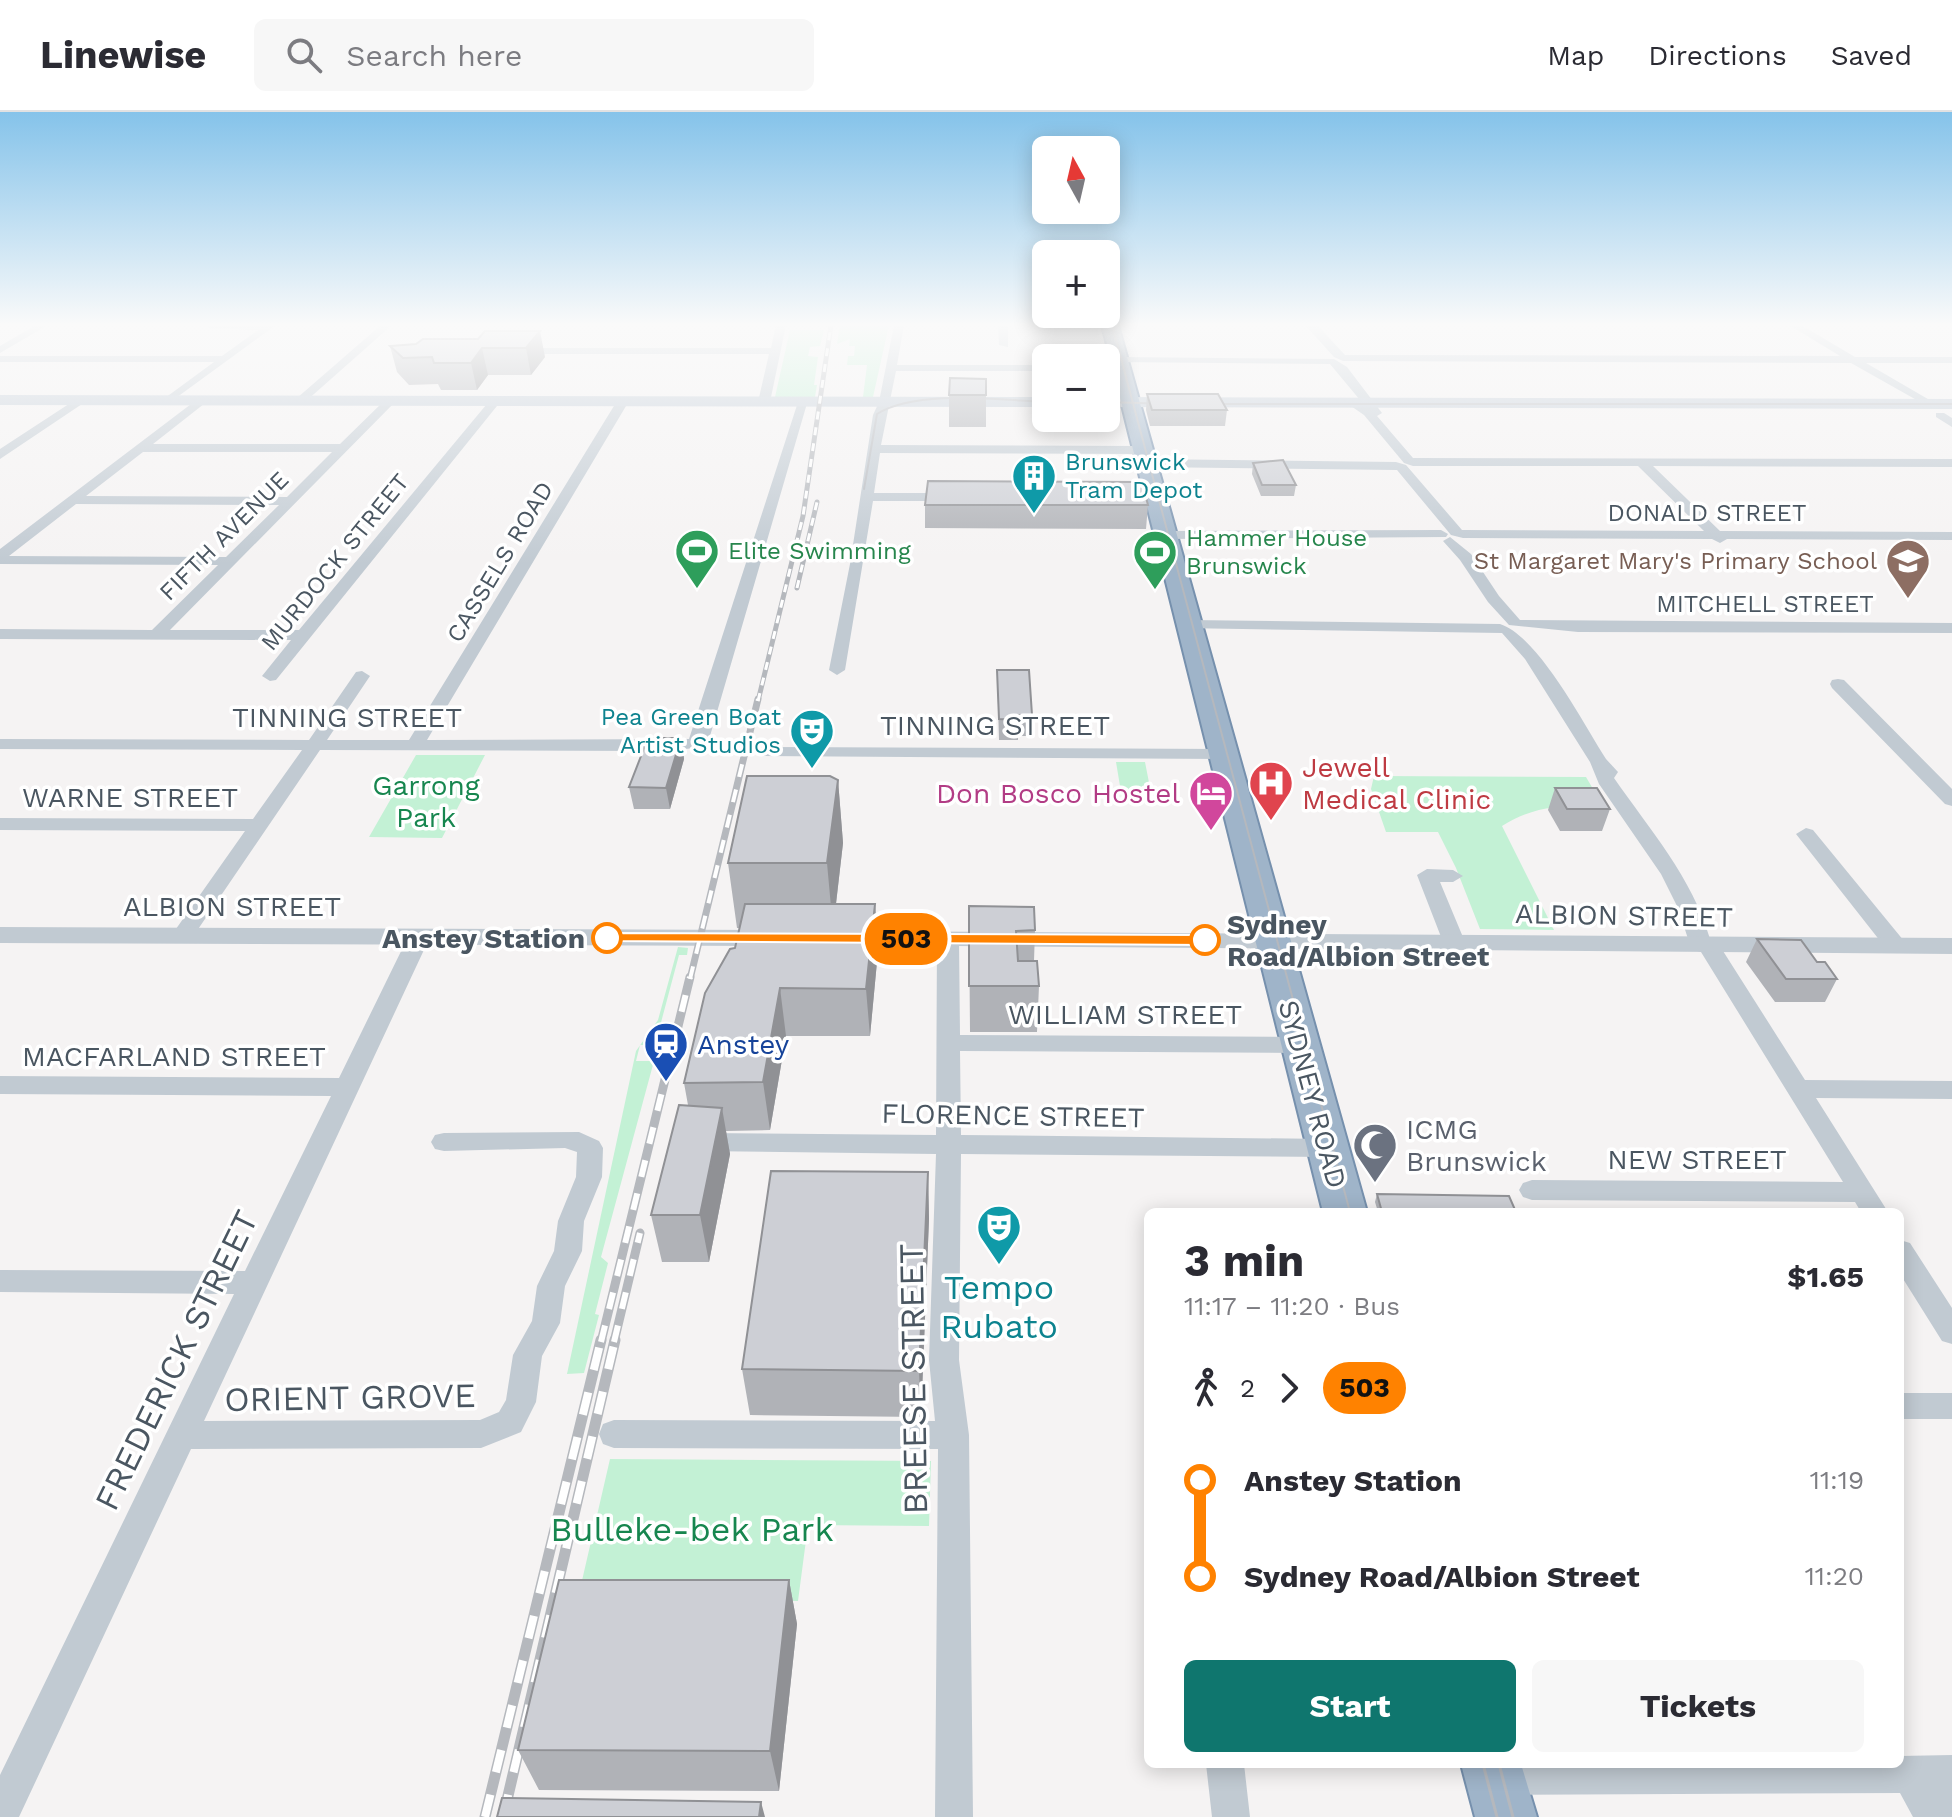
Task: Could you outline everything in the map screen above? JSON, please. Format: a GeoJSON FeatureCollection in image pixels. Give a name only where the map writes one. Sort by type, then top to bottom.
{"type":"FeatureCollection","features":[{"type":"Feature","properties":{"kind":"highway","name":"SYDNEY ROAD"},"geometry":{"type":"LineString","coordinates":[[1131,405],[1144,457],[1148,498],[1165,535],[1344,1208]]}},
{"type":"Feature","properties":{"kind":"main road"},"geometry":{"type":"LineString","coordinates":[[1735,405],[1935,407]]}},
{"type":"Feature","properties":{"kind":"street"},"geometry":{"type":"LineString","coordinates":[[0,455],[75,405]]}},
{"type":"Feature","properties":{"kind":"street"},"geometry":{"type":"LineString","coordinates":[[0,558],[197,405]]}},
{"type":"Feature","properties":{"kind":"street","name":"FIFTH AVENUE"},"geometry":{"type":"LineString","coordinates":[[157,634],[386,405]]}},
{"type":"Feature","properties":{"kind":"street","name":"MURDOCK STREET"},"geometry":{"type":"LineString","coordinates":[[270,676],[492,405]]}},
{"type":"Feature","properties":{"kind":"street","name":"CASSELS ROAD"},"geometry":{"type":"LineString","coordinates":[[415,745],[621,405]]}},
{"type":"Feature","properties":{"kind":"street","name":"TINNING STREET"},"geometry":{"type":"LineString","coordinates":[[0,744],[694,744],[701,736],[803,405]]}},
{"type":"Feature","properties":{"kind":"street"},"geometry":{"type":"LineString","coordinates":[[837,670],[857,564],[879,415],[884,405]]}},
{"type":"Feature","properties":{"kind":"street"},"geometry":{"type":"LineString","coordinates":[[1363,405],[1455,539],[1599,762],[1607,785],[1625,803],[1678,886],[1708,945],[1869,1202]]}},
{"type":"Feature","properties":{"kind":"street"},"geometry":{"type":"LineString","coordinates":[[1935,407],[1952,423]]}},
{"type":"Feature","properties":{"kind":"street"},"geometry":{"type":"LineString","coordinates":[[141,448],[342,448]]}},
{"type":"Feature","properties":{"kind":"street"},"geometry":{"type":"LineString","coordinates":[[874,449],[1330,464],[1952,465]]}},
{"type":"Feature","properties":{"kind":"street"},"geometry":{"type":"LineString","coordinates":[[1644,465],[1718,537]]}},
{"type":"Feature","properties":{"kind":"street"},"geometry":{"type":"LineString","coordinates":[[865,497],[975,497]]}},
{"type":"Feature","properties":{"kind":"street"},"geometry":{"type":"LineString","coordinates":[[74,500],[290,501]]}},
{"type":"Feature","properties":{"kind":"street","name":"DONALD STREET"},"geometry":{"type":"LineString","coordinates":[[1165,535],[1455,539],[1952,538]]}},
{"type":"Feature","properties":{"kind":"street"},"geometry":{"type":"LineString","coordinates":[[0,558],[230,561]]}},
{"type":"Feature","properties":{"kind":"street","name":"MITCHELL STREET"},"geometry":{"type":"LineString","coordinates":[[1188,625],[1952,628]]}},
{"type":"Feature","properties":{"kind":"street"},"geometry":{"type":"LineString","coordinates":[[0,634],[304,635]]}},
{"type":"Feature","properties":{"kind":"street"},"geometry":{"type":"LineString","coordinates":[[182,936],[362,676]]}},
{"type":"Feature","properties":{"kind":"street"},"geometry":{"type":"LineString","coordinates":[[1838,684],[1952,800]]}},
{"type":"Feature","properties":{"kind":"street","name":"TINNING STREET"},"geometry":{"type":"LineString","coordinates":[[767,752],[1223,754]]}},
{"type":"Feature","properties":{"kind":"street","name":"WARNE STREET"},"geometry":{"type":"LineString","coordinates":[[0,824],[259,825]]}},
{"type":"Feature","properties":{"kind":"street"},"geometry":{"type":"LineString","coordinates":[[1806,834],[1896,946]]}},
{"type":"Feature","properties":{"kind":"street"},"geometry":{"type":"LineString","coordinates":[[1453,876],[1427,875],[1454,942]]}},
{"type":"Feature","properties":{"kind":"street","name":"ALBION STREET"},"geometry":{"type":"LineString","coordinates":[[0,935],[791,939]]}},
{"type":"Feature","properties":{"kind":"street","name":"FREDERICK STREET"},"geometry":{"type":"LineString","coordinates":[[0,1816],[419,937]]}},
{"type":"Feature","properties":{"kind":"street","name":"ALBION STREET"},"geometry":{"type":"LineString","coordinates":[[821,939],[1952,946]]}},
{"type":"Feature","properties":{"kind":"street","name":"BREESE STREET"},"geometry":{"type":"LineString","coordinates":[[948,940],[950,1145],[945,1360],[948,1418],[954,1435],[954,1817]]}},
{"type":"Feature","properties":{"kind":"street","name":"WILLIAM STREET"},"geometry":{"type":"LineString","coordinates":[[950,1043],[1299,1045]]}},
{"type":"Feature","properties":{"kind":"street","name":"MACFARLAND STREET"},"geometry":{"type":"LineString","coordinates":[[0,1085],[347,1087]]}},
{"type":"Feature","properties":{"kind":"street"},"geometry":{"type":"LineString","coordinates":[[1797,1089],[1952,1090]]}},
{"type":"Feature","properties":{"kind":"street","name":"ORIENT GROVE"},"geometry":{"type":"LineString","coordinates":[[180,1435],[481,1434],[510,1422],[521,1402],[528,1355],[546,1323],[551,1286],[568,1251],[571,1221],[589,1177],[590,1148],[579,1141],[565,1139],[444,1142]]}},
{"type":"Feature","properties":{"kind":"street","name":"FLORENCE STREET"},"geometry":{"type":"LineString","coordinates":[[698,1142],[1328,1148]]}},
{"type":"Feature","properties":{"kind":"street","name":"NEW STREET"},"geometry":{"type":"LineString","coordinates":[[1532,1190],[1869,1202]]}},
{"type":"Feature","properties":{"kind":"street"},"geometry":{"type":"LineString","coordinates":[[1904,1257],[1952,1332]]}},
{"type":"Feature","properties":{"kind":"street"},"geometry":{"type":"LineString","coordinates":[[0,1281],[252,1283]]}},
{"type":"Feature","properties":{"kind":"street"},"geometry":{"type":"LineString","coordinates":[[1904,1406],[1952,1406]]}},
{"type":"Feature","properties":{"kind":"street"},"geometry":{"type":"LineString","coordinates":[[614,1434],[954,1435]]}},
{"type":"Feature","properties":{"kind":"street"},"geometry":{"type":"LineString","coordinates":[[1225,1768],[1231,1817]]}},
{"type":"Feature","properties":{"kind":"street"},"geometry":{"type":"LineString","coordinates":[[1497,1786],[1933,1774]]}},
{"type":"Feature","properties":{"kind":"street"},"geometry":{"type":"LineString","coordinates":[[1933,1774],[1952,1811]]}},
{"type":"Feature","properties":{"kind":"street"},"geometry":{"type":"LineString","coordinates":[[1933,1774],[1934,1817]]}},
{"type":"Feature","properties":{"kind":"green space","name":"Garrong Park"},"geometry":{"type":"Polygon","coordinates":[[[416,755],[485,755],[442,838],[369,837],[416,755]]]}},
{"type":"Feature","properties":{"kind":"green space"},"geometry":{"type":"Polygon","coordinates":[[[1116,762],[1145,762],[1152,798],[1122,798],[1116,762]]]}},
{"type":"Feature","properties":{"kind":"green space"},"geometry":{"type":"Polygon","coordinates":[[[1374,776],[1586,777],[1603,806],[1539,810],[1502,826],[1554,930],[1480,929],[1438,832],[1386,832],[1371,789],[1374,776]]]}},
{"type":"Feature","properties":{"kind":"green space"},"geometry":{"type":"Polygon","coordinates":[[[678,947],[688,948],[687,955],[679,955],[655,1045],[640,1045],[658,1020],[678,947]]]}},
{"type":"Feature","properties":{"kind":"green space"},"geometry":{"type":"Polygon","coordinates":[[[640,1046],[636,1061],[654,1061],[601,1257],[608,1263],[595,1314],[599,1315],[584,1373],[567,1374],[636,1051],[640,1046]]]}},
{"type":"Feature","properties":{"kind":"green space","name":"Bulleke-bek Park"},"geometry":{"type":"Polygon","coordinates":[[[610,1459],[931,1461],[929,1526],[808,1525],[798,1601],[635,1599],[575,1611],[610,1459]]]}},
{"type":"Feature","properties":{"kind":"building"},"geometry":{"type":"Polygon","coordinates":[[[1150,405],[1224,405],[1227,410],[1152,410],[1150,405]]]}},
{"type":"Feature","properties":{"kind":"building"},"geometry":{"type":"Polygon","coordinates":[[[1283,460],[1296,485],[1262,485],[1253,463],[1283,460]]]}},
{"type":"Feature","properties":{"kind":"building"},"geometry":{"type":"Polygon","coordinates":[[[928,481],[1142,482],[1148,505],[925,505],[928,481]]]}},
{"type":"Feature","properties":{"kind":"building"},"geometry":{"type":"Polygon","coordinates":[[[997,670],[1029,670],[1032,715],[1018,715],[1019,720],[999,719],[997,670]]]}},
{"type":"Feature","properties":{"kind":"building"},"geometry":{"type":"Polygon","coordinates":[[[648,738],[681,738],[666,788],[629,787],[648,738]]]}},
{"type":"Feature","properties":{"kind":"building"},"geometry":{"type":"Polygon","coordinates":[[[747,776],[830,776],[838,780],[827,863],[728,863],[747,776]]]}},
{"type":"Feature","properties":{"kind":"building"},"geometry":{"type":"Polygon","coordinates":[[[1555,788],[1597,788],[1610,809],[1567,809],[1555,788]]]}},
{"type":"Feature","properties":{"kind":"building"},"geometry":{"type":"Polygon","coordinates":[[[745,904],[875,904],[866,989],[780,988],[763,1082],[684,1083],[705,993],[730,949],[735,948],[745,904]]]}},
{"type":"Feature","properties":{"kind":"building"},"geometry":{"type":"Polygon","coordinates":[[[969,906],[1034,907],[1035,930],[1016,931],[1018,961],[1037,961],[1039,986],[969,986],[969,906]]]}},
{"type":"Feature","properties":{"kind":"building"},"geometry":{"type":"Polygon","coordinates":[[[1757,939],[1801,940],[1817,962],[1825,962],[1837,979],[1786,979],[1757,939]]]}},
{"type":"Feature","properties":{"kind":"building"},"geometry":{"type":"Polygon","coordinates":[[[679,1105],[722,1108],[700,1215],[651,1215],[679,1105]]]}},
{"type":"Feature","properties":{"kind":"building"},"geometry":{"type":"Polygon","coordinates":[[[771,1171],[928,1172],[919,1371],[742,1369],[771,1171]]]}},
{"type":"Feature","properties":{"kind":"building"},"geometry":{"type":"Polygon","coordinates":[[[1377,1194],[1509,1196],[1514,1208],[1381,1208],[1377,1194]]]}},
{"type":"Feature","properties":{"kind":"building"},"geometry":{"type":"Polygon","coordinates":[[[559,1580],[789,1580],[770,1751],[518,1750],[559,1580]]]}},
{"type":"Feature","properties":{"kind":"building"},"geometry":{"type":"Polygon","coordinates":[[[502,1798],[761,1802],[759,1817],[497,1817],[502,1798]]]}},
{"type":"Feature","properties":{"kind":"tram line"},"geometry":{"type":"LineString","coordinates":[[864,489],[877,414],[899,405]]}},
{"type":"Feature","properties":{"kind":"tram line"},"geometry":{"type":"LineString","coordinates":[[1133,405],[1349,1208]]}},
{"type":"Feature","properties":{"kind":"tram line"},"geometry":{"type":"LineString","coordinates":[[1484,1768],[1497,1817]]}},
{"type":"Feature","properties":{"kind":"tram line"},"geometry":{"type":"LineString","coordinates":[[1500,1768],[1513,1817]]}},
{"type":"Feature","properties":{"kind":"railway"},"geometry":{"type":"LineString","coordinates":[[758,701],[803,516],[819,405]]}},
{"type":"Feature","properties":{"kind":"railway"},"geometry":{"type":"LineString","coordinates":[[797,588],[817,502]]}},
{"type":"Feature","properties":{"kind":"railway"},"geometry":{"type":"LineString","coordinates":[[690,979],[758,699]]}},
{"type":"Feature","properties":{"kind":"railway"},"geometry":{"type":"LineString","coordinates":[[601,1342],[690,977]]}},
{"type":"Feature","properties":{"kind":"railway"},"geometry":{"type":"LineString","coordinates":[[614,1342],[640,1233]]}},
{"type":"Feature","properties":{"kind":"railway"},"geometry":{"type":"LineString","coordinates":[[485,1817],[601,1340]]}},
{"type":"Feature","properties":{"kind":"railway"},"geometry":{"type":"LineString","coordinates":[[503,1817],[615,1340]]}},
{"type":"Feature","properties":{"kind":"bus line","name":"503"},"geometry":{"type":"LineString","coordinates":[[607,938],[1205,940]]}},
{"type":"Feature","properties":{"kind":"place","name":"Brunswick Tram Depot"},"geometry":{"type":"Point","coordinates":[1034,515]}},
{"type":"Feature","properties":{"kind":"place","name":"Elite Swimming"},"geometry":{"type":"Point","coordinates":[697,590]}},
{"type":"Feature","properties":{"kind":"place","name":"Hammer House Brunswick"},"geometry":{"type":"Point","coordinates":[1155,591]}},
{"type":"Feature","properties":{"kind":"place","name":"St Margaret Mary's Primary School"},"geometry":{"type":"Point","coordinates":[1908,600]}},
{"type":"Feature","properties":{"kind":"place","name":"Pea Green Boat Artist Studios"},"geometry":{"type":"Point","coordinates":[812,770]}},
{"type":"Feature","properties":{"kind":"place","name":"Jewell Medical Clinic"},"geometry":{"type":"Point","coordinates":[1271,822]}},
{"type":"Feature","properties":{"kind":"place","name":"Don Bosco Hostel"},"geometry":{"type":"Point","coordinates":[1211,832]}},
{"type":"Feature","properties":{"kind":"place","name":"Anstey Station"},"geometry":{"type":"Point","coordinates":[607,938]}},
{"type":"Feature","properties":{"kind":"place","name":"Sydney Road/Albion Street"},"geometry":{"type":"Point","coordinates":[1205,940]}},
{"type":"Feature","properties":{"kind":"place","name":"Anstey"},"geometry":{"type":"Point","coordinates":[666,1083]}},
{"type":"Feature","properties":{"kind":"place","name":"ICMG Brunswick"},"geometry":{"type":"Point","coordinates":[1375,1184]}},
{"type":"Feature","properties":{"kind":"place","name":"Tempo Rubato"},"geometry":{"type":"Point","coordinates":[999,1266]}}]}
